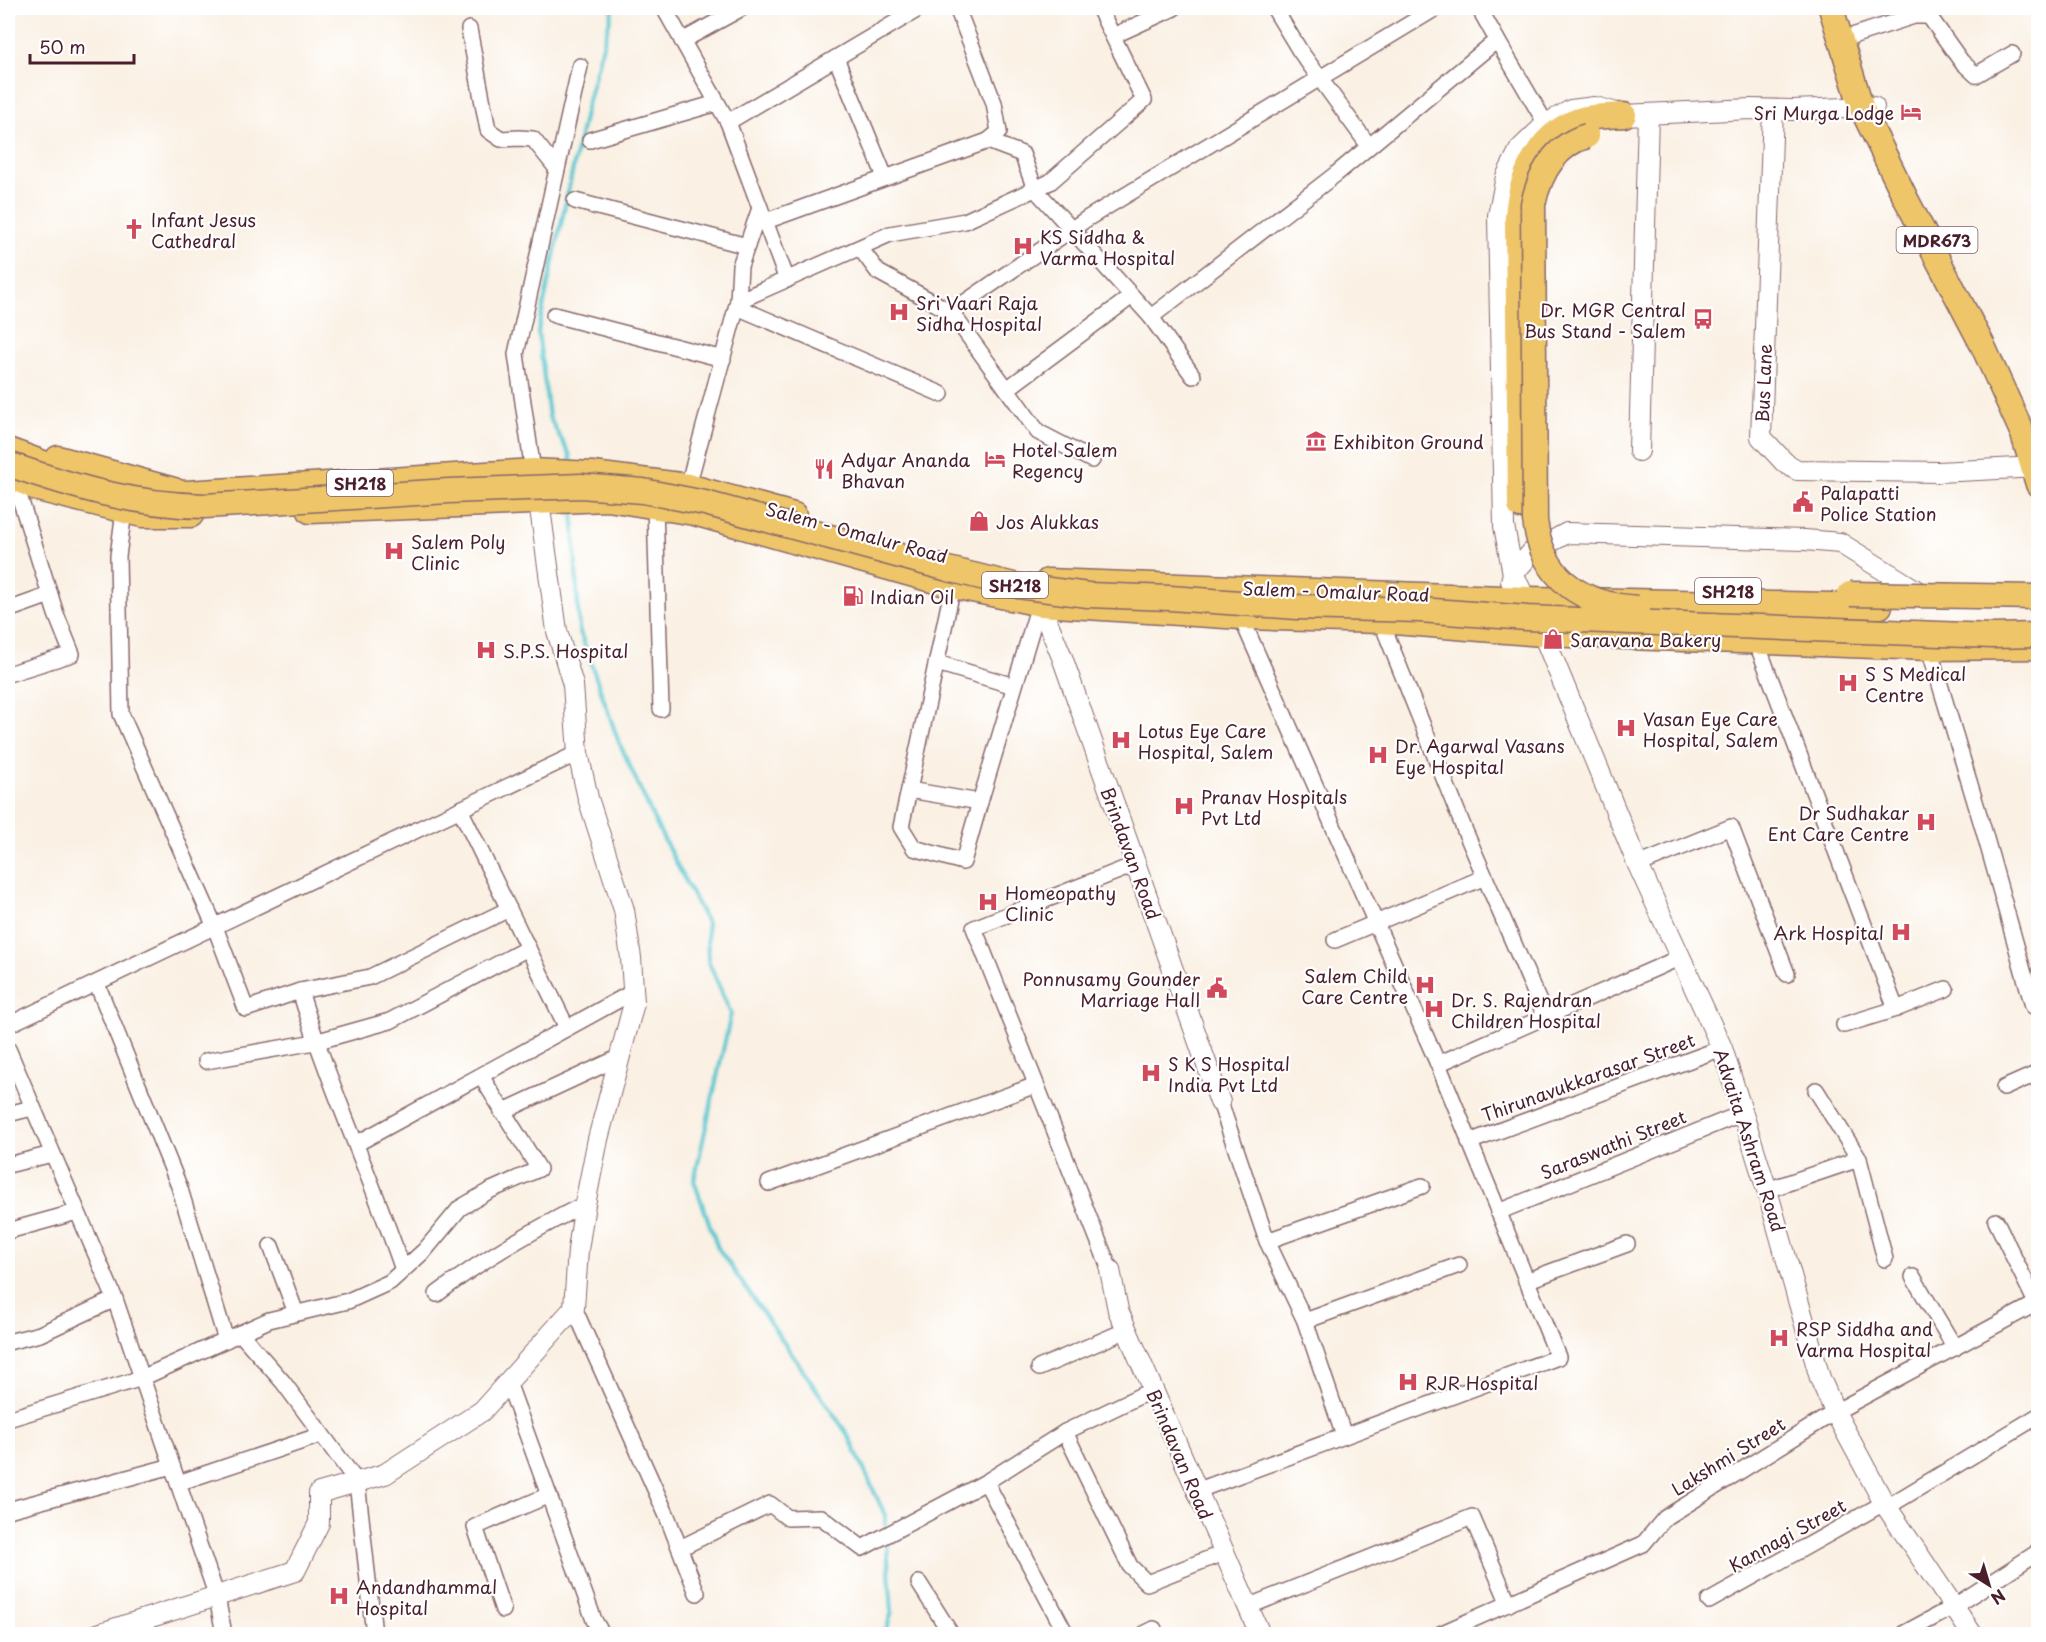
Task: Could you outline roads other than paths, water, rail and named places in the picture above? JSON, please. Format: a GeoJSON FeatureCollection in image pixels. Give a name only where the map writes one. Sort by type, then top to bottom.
{"type":"FeatureCollection","features":[{"type":"Feature","properties":{"kind":"main road"},"geometry":{"type":"LineString","coordinates":[[1831,8],[1868,108]]}},
{"type":"Feature","properties":{"kind":"main road"},"geometry":{"type":"LineString","coordinates":[[1839,8],[1848,37]]}},
{"type":"Feature","properties":{"kind":"main road","name":"MDR673"},"geometry":{"type":"LineString","coordinates":[[1848,37],[1868,108],[1941,249],[1995,340],[2026,403],[2034,433]]}},
{"type":"Feature","properties":{"kind":"main road"},"geometry":{"type":"LineString","coordinates":[[1618,621],[1578,610],[1558,598],[1540,580],[1529,561],[1522,538],[1518,200],[1526,173],[1539,150],[1561,130],[1587,127],[1604,130],[1624,116]]}},
{"type":"Feature","properties":{"kind":"main road"},"geometry":{"type":"LineString","coordinates":[[1587,127],[1548,165],[1541,176],[1533,204],[1535,520],[1542,551],[1553,571],[1570,588],[1586,597],[1626,608],[2038,621]]}},
{"type":"Feature","properties":{"kind":"main road"},"geometry":{"type":"LineString","coordinates":[[2034,433],[2037,473]]}},
{"type":"Feature","properties":{"kind":"main road"},"geometry":{"type":"LineString","coordinates":[[8,440],[53,457],[186,493]]}},
{"type":"Feature","properties":{"kind":"main road","name":"SH218"},"geometry":{"type":"LineString","coordinates":[[8,450],[72,474],[131,489],[186,493]]}},
{"type":"Feature","properties":{"kind":"main road","name":"Salem - Omalur Road"},"geometry":{"type":"LineString","coordinates":[[186,493],[534,471],[648,479],[688,486],[947,557],[1043,593],[1519,598]]}},
{"type":"Feature","properties":{"kind":"main road"},"geometry":{"type":"LineString","coordinates":[[9,472],[38,489],[142,515],[234,514],[608,499],[694,513],[953,586],[1043,593],[1241,617],[1382,621],[1543,634],[1929,648],[2038,646]]}},
{"type":"Feature","properties":{"kind":"main road","name":"SH218"},"geometry":{"type":"LineString","coordinates":[[9,472],[141,502],[182,506],[581,486],[643,491],[705,503],[1006,583],[1088,595],[1297,607],[1420,610],[1527,618],[1992,636],[2038,635]]}},
{"type":"Feature","properties":{"kind":"main road","name":"SH218"},"geometry":{"type":"LineString","coordinates":[[1519,598],[1607,587],[2038,597]]}},
{"type":"Feature","properties":{"kind":"main road"},"geometry":{"type":"LineString","coordinates":[[1519,598],[2038,609]]}},
{"type":"Feature","properties":{"kind":"street"},"geometry":{"type":"LineString","coordinates":[[664,8],[728,122],[787,280]]}},
{"type":"Feature","properties":{"kind":"street"},"geometry":{"type":"LineString","coordinates":[[682,41],[742,8]]}},
{"type":"Feature","properties":{"kind":"street"},"geometry":{"type":"LineString","coordinates":[[728,122],[920,8]]}},
{"type":"Feature","properties":{"kind":"street"},"geometry":{"type":"LineString","coordinates":[[688,486],[737,304],[740,266],[747,246],[763,215],[885,177],[988,141],[999,132],[994,103],[957,8]]}},
{"type":"Feature","properties":{"kind":"street"},"geometry":{"type":"LineString","coordinates":[[737,304],[890,234],[965,221],[1050,182],[1144,100],[1099,8]]}},
{"type":"Feature","properties":{"kind":"street"},"geometry":{"type":"LineString","coordinates":[[1113,36],[1174,8]]}},
{"type":"Feature","properties":{"kind":"street"},"geometry":{"type":"LineString","coordinates":[[1274,8],[1300,51],[1369,146]]}},
{"type":"Feature","properties":{"kind":"street"},"geometry":{"type":"LineString","coordinates":[[951,312],[1071,229],[1436,8]]}},
{"type":"Feature","properties":{"kind":"street"},"geometry":{"type":"LineString","coordinates":[[1479,8],[1546,124]]}},
{"type":"Feature","properties":{"kind":"street"},"geometry":{"type":"LineString","coordinates":[[1848,37],[1914,16],[1929,16],[1961,61],[1976,75],[2012,54]]}},
{"type":"Feature","properties":{"kind":"street"},"geometry":{"type":"LineString","coordinates":[[470,29],[488,130],[501,139],[533,139],[557,169]]}},
{"type":"Feature","properties":{"kind":"street"},"geometry":{"type":"LineString","coordinates":[[1151,317],[1369,146],[1497,40]]}},
{"type":"Feature","properties":{"kind":"street"},"geometry":{"type":"LineString","coordinates":[[836,58],[885,177]]}},
{"type":"Feature","properties":{"kind":"street"},"geometry":{"type":"LineString","coordinates":[[580,66],[516,354],[557,632],[573,685],[578,753],[588,798],[624,910],[631,958],[634,1003],[598,1139],[585,1204],[578,1250],[574,1308],[653,1483],[697,1593]]}},
{"type":"Feature","properties":{"kind":"street"},"geometry":{"type":"LineString","coordinates":[[590,140],[717,104]]}},
{"type":"Feature","properties":{"kind":"street"},"geometry":{"type":"LineString","coordinates":[[1519,598],[1504,526],[1498,216],[1506,177],[1521,149],[1546,124],[1570,110],[1595,107],[1624,116],[1868,108]]}},
{"type":"Feature","properties":{"kind":"street","name":"Bus Lane"},"geometry":{"type":"LineString","coordinates":[[1773,110],[1761,437],[1785,463],[1797,470],[2037,473]]}},
{"type":"Feature","properties":{"kind":"street"},"geometry":{"type":"LineString","coordinates":[[1639,451],[1648,114]]}},
{"type":"Feature","properties":{"kind":"street"},"geometry":{"type":"LineString","coordinates":[[988,141],[1022,154],[1035,189],[1151,317],[1193,376]]}},
{"type":"Feature","properties":{"kind":"street"},"geometry":{"type":"LineString","coordinates":[[575,201],[747,246]]}},
{"type":"Feature","properties":{"kind":"street"},"geometry":{"type":"LineString","coordinates":[[860,248],[878,272],[951,312],[1038,432],[1092,460]]}},
{"type":"Feature","properties":{"kind":"street"},"geometry":{"type":"LineString","coordinates":[[1007,389],[1131,296]]}},
{"type":"Feature","properties":{"kind":"street"},"geometry":{"type":"LineString","coordinates":[[737,304],[940,394]]}},
{"type":"Feature","properties":{"kind":"street"},"geometry":{"type":"LineString","coordinates":[[554,315],[723,359]]}},
{"type":"Feature","properties":{"kind":"street"},"geometry":{"type":"LineString","coordinates":[[8,674],[72,654],[9,472]]}},
{"type":"Feature","properties":{"kind":"street"},"geometry":{"type":"LineString","coordinates":[[655,506],[661,709]]}},
{"type":"Feature","properties":{"kind":"street"},"geometry":{"type":"LineString","coordinates":[[124,511],[118,556],[121,714],[215,927],[246,1009],[300,991],[370,977],[509,909]]}},
{"type":"Feature","properties":{"kind":"street"},"geometry":{"type":"LineString","coordinates":[[1513,574],[1532,552],[1567,533],[1805,540],[1840,543],[1942,606]]}},
{"type":"Feature","properties":{"kind":"street"},"geometry":{"type":"LineString","coordinates":[[953,586],[901,827],[914,848],[963,862],[1043,593]]}},
{"type":"Feature","properties":{"kind":"street","name":"Brindavan Road"},"geometry":{"type":"LineString","coordinates":[[1043,593],[1062,657],[1134,865],[1220,1102]]}},
{"type":"Feature","properties":{"kind":"street"},"geometry":{"type":"LineString","coordinates":[[8,610],[50,595]]}},
{"type":"Feature","properties":{"kind":"street","name":"Advaita Ashram Road"},"geometry":{"type":"LineString","coordinates":[[1519,598],[1543,634],[1638,865],[1722,1048],[1767,1190],[1820,1378],[1835,1412],[1886,1505],[1971,1635]]}},
{"type":"Feature","properties":{"kind":"street"},"geometry":{"type":"LineString","coordinates":[[1196,1491],[1558,1357],[1438,1064],[1241,617]]}},
{"type":"Feature","properties":{"kind":"street"},"geometry":{"type":"LineString","coordinates":[[1382,621],[1485,877],[1546,1018]]}},
{"type":"Feature","properties":{"kind":"street"},"geometry":{"type":"LineString","coordinates":[[1756,641],[1896,1009]]}},
{"type":"Feature","properties":{"kind":"street"},"geometry":{"type":"LineString","coordinates":[[1929,648],[2033,1006]]}},
{"type":"Feature","properties":{"kind":"street"},"geometry":{"type":"LineString","coordinates":[[937,663],[1014,686]]}},
{"type":"Feature","properties":{"kind":"street"},"geometry":{"type":"LineString","coordinates":[[8,1025],[578,753]]}},
{"type":"Feature","properties":{"kind":"street"},"geometry":{"type":"LineString","coordinates":[[909,790],[980,802]]}},
{"type":"Feature","properties":{"kind":"street"},"geometry":{"type":"LineString","coordinates":[[460,809],[567,1028]]}},
{"type":"Feature","properties":{"kind":"street"},"geometry":{"type":"LineString","coordinates":[[1638,865],[1731,827],[1787,974]]}},
{"type":"Feature","properties":{"kind":"street"},"geometry":{"type":"LineString","coordinates":[[1110,1270],[974,928],[1134,865]]}},
{"type":"Feature","properties":{"kind":"street"},"geometry":{"type":"LineString","coordinates":[[1335,940],[1485,877]]}},
{"type":"Feature","properties":{"kind":"street"},"geometry":{"type":"LineString","coordinates":[[206,1062],[315,1042],[390,1021],[528,948]]}},
{"type":"Feature","properties":{"kind":"street"},"geometry":{"type":"LineString","coordinates":[[1438,1064],[1679,958]]}},
{"type":"Feature","properties":{"kind":"street"},"geometry":{"type":"LineString","coordinates":[[97,984],[179,1186],[226,1340]]}},
{"type":"Feature","properties":{"kind":"street"},"geometry":{"type":"LineString","coordinates":[[1844,1025],[1896,1009],[1946,989]]}},
{"type":"Feature","properties":{"kind":"street"},"geometry":{"type":"LineString","coordinates":[[300,991],[315,1042],[381,1206],[403,1270]]}},
{"type":"Feature","properties":{"kind":"street"},"geometry":{"type":"LineString","coordinates":[[356,1144],[633,992]]}},
{"type":"Feature","properties":{"kind":"street","name":"Thirunavukkarasar Street"},"geometry":{"type":"LineString","coordinates":[[1469,1142],[1722,1048]]}},
{"type":"Feature","properties":{"kind":"street"},"geometry":{"type":"LineString","coordinates":[[8,1049],[115,1299],[217,1598],[224,1635]]}},
{"type":"Feature","properties":{"kind":"street"},"geometry":{"type":"LineString","coordinates":[[502,1112],[618,1058]]}},
{"type":"Feature","properties":{"kind":"street"},"geometry":{"type":"LineString","coordinates":[[2004,1088],[2038,1073]]}},
{"type":"Feature","properties":{"kind":"street"},"geometry":{"type":"LineString","coordinates":[[8,1419],[142,1378],[269,1320],[348,1301],[390,1282],[425,1250],[460,1208],[489,1191],[539,1169],[481,1076]]}},
{"type":"Feature","properties":{"kind":"street"},"geometry":{"type":"LineString","coordinates":[[769,1183],[1036,1085]]}},
{"type":"Feature","properties":{"kind":"street"},"geometry":{"type":"LineString","coordinates":[[1816,1090],[1859,1159],[1885,1259]]}},
{"type":"Feature","properties":{"kind":"street"},"geometry":{"type":"LineString","coordinates":[[1220,1102],[1268,1241],[1305,1321],[1344,1436]]}},
{"type":"Feature","properties":{"kind":"street"},"geometry":{"type":"LineString","coordinates":[[8,1114],[32,1108]]}},
{"type":"Feature","properties":{"kind":"street","name":"Saraswathi Street"},"geometry":{"type":"LineString","coordinates":[[1498,1212],[1743,1113]]}},
{"type":"Feature","properties":{"kind":"street"},"geometry":{"type":"LineString","coordinates":[[8,1165],[52,1154]]}},
{"type":"Feature","properties":{"kind":"street"},"geometry":{"type":"LineString","coordinates":[[1767,1190],[1859,1159]]}},
{"type":"Feature","properties":{"kind":"street"},"geometry":{"type":"LineString","coordinates":[[1268,1241],[1422,1186]]}},
{"type":"Feature","properties":{"kind":"street"},"geometry":{"type":"LineString","coordinates":[[437,1294],[472,1267],[523,1236],[585,1204]]}},
{"type":"Feature","properties":{"kind":"street"},"geometry":{"type":"LineString","coordinates":[[8,1231],[77,1212]]}},
{"type":"Feature","properties":{"kind":"street"},"geometry":{"type":"LineString","coordinates":[[1996,1221],[2038,1305]]}},
{"type":"Feature","properties":{"kind":"street"},"geometry":{"type":"LineString","coordinates":[[1526,1281],[1627,1244]]}},
{"type":"Feature","properties":{"kind":"street"},"geometry":{"type":"LineString","coordinates":[[271,1246],[296,1313]]}},
{"type":"Feature","properties":{"kind":"street"},"geometry":{"type":"LineString","coordinates":[[1305,1321],[1459,1265]]}},
{"type":"Feature","properties":{"kind":"street","name":"Brindavan Road"},"geometry":{"type":"LineString","coordinates":[[1110,1270],[1118,1310],[1260,1635]]}},
{"type":"Feature","properties":{"kind":"street"},"geometry":{"type":"LineString","coordinates":[[1913,1277],[1955,1348]]}},
{"type":"Feature","properties":{"kind":"street"},"geometry":{"type":"LineString","coordinates":[[8,1342],[40,1334],[115,1299]]}},
{"type":"Feature","properties":{"kind":"street","name":"Lakshmi Street"},"geometry":{"type":"LineString","coordinates":[[1440,1635],[1475,1627],[1509,1604],[1642,1544],[1665,1518],[1835,1412],[2038,1305]]}},
{"type":"Feature","properties":{"kind":"street"},"geometry":{"type":"LineString","coordinates":[[100,1634],[296,1571],[319,1523],[319,1493],[385,1474],[482,1411],[574,1308]]}},
{"type":"Feature","properties":{"kind":"street"},"geometry":{"type":"LineString","coordinates":[[1039,1368],[1127,1330]]}},
{"type":"Feature","properties":{"kind":"street"},"geometry":{"type":"LineString","coordinates":[[240,1333],[283,1382],[357,1482],[374,1635]]}},
{"type":"Feature","properties":{"kind":"street"},"geometry":{"type":"LineString","coordinates":[[508,1382],[594,1620],[603,1635]]}},
{"type":"Feature","properties":{"kind":"street"},"geometry":{"type":"LineString","coordinates":[[680,1548],[770,1504],[788,1518],[821,1517],[862,1548],[986,1482],[1065,1432],[1152,1390]]}},
{"type":"Feature","properties":{"kind":"street","name":"Kannagi Street"},"geometry":{"type":"LineString","coordinates":[[1709,1601],[1886,1505],[2038,1416]]}},
{"type":"Feature","properties":{"kind":"street"},"geometry":{"type":"LineString","coordinates":[[1065,1432],[1130,1566],[1147,1583],[1223,1553]]}},
{"type":"Feature","properties":{"kind":"street"},"geometry":{"type":"LineString","coordinates":[[178,1483],[321,1435]]}},
{"type":"Feature","properties":{"kind":"street"},"geometry":{"type":"LineString","coordinates":[[8,1510],[172,1466]]}},
{"type":"Feature","properties":{"kind":"street"},"geometry":{"type":"LineString","coordinates":[[986,1482],[1066,1635]]}},
{"type":"Feature","properties":{"kind":"street"},"geometry":{"type":"LineString","coordinates":[[503,1610],[475,1527],[549,1495]]}},
{"type":"Feature","properties":{"kind":"street"},"geometry":{"type":"LineString","coordinates":[[1247,1607],[1472,1517],[1509,1604]]}},
{"type":"Feature","properties":{"kind":"street"},"geometry":{"type":"LineString","coordinates":[[1903,1635],[2038,1552]]}},
{"type":"Feature","properties":{"kind":"street"},"geometry":{"type":"LineString","coordinates":[[919,1583],[951,1635]]}},
{"type":"Feature","properties":{"kind":"waterway"},"geometry":{"type":"LineString","coordinates":[[571,466],[570,455],[549,417],[538,331],[586,108],[613,8]]}},
{"type":"Feature","properties":{"kind":"waterway"},"geometry":{"type":"LineString","coordinates":[[573,509],[579,629],[618,740],[657,826],[707,923],[708,960],[731,1014],[694,1181],[718,1248],[848,1435],[885,1515],[885,1524]]}},
{"type":"Feature","properties":{"kind":"waterway"},"geometry":{"type":"LineString","coordinates":[[885,1634],[892,1611],[887,1547]]}},
{"type":"Feature","properties":{"kind":"place","name":"Sri Murga Lodge"},"geometry":{"type":"Point","coordinates":[1911,112]}},
{"type":"Feature","properties":{"kind":"place","name":"Infant Jesus Cathedral"},"geometry":{"type":"Point","coordinates":[134,229]}},
{"type":"Feature","properties":{"kind":"place","name":"KS Siddha & Varma Hospital"},"geometry":{"type":"Point","coordinates":[1023,246]}},
{"type":"Feature","properties":{"kind":"place","name":"Sri Vaari Raja Sidha Hospital"},"geometry":{"type":"Point","coordinates":[899,312]}},
{"type":"Feature","properties":{"kind":"place","name":"Dr. MGR Central Bus Stand - Salem"},"geometry":{"type":"Point","coordinates":[1703,319]}},
{"type":"Feature","properties":{"kind":"place","name":"Exhibiton Ground"},"geometry":{"type":"Point","coordinates":[1316,441]}},
{"type":"Feature","properties":{"kind":"place","name":"Hotel Salem Regency"},"geometry":{"type":"Point","coordinates":[995,459]}},
{"type":"Feature","properties":{"kind":"place","name":"Adyar Ananda Bhavan"},"geometry":{"type":"Point","coordinates":[824,469]}},
{"type":"Feature","properties":{"kind":"place","name":"Palapatti Police Station"},"geometry":{"type":"Point","coordinates":[1803,502]}},
{"type":"Feature","properties":{"kind":"place","name":"Jos Alukkas"},"geometry":{"type":"Point","coordinates":[979,521]}},
{"type":"Feature","properties":{"kind":"place","name":"Salem Poly Clinic"},"geometry":{"type":"Point","coordinates":[394,551]}},
{"type":"Feature","properties":{"kind":"place","name":"Indian Oil"},"geometry":{"type":"Point","coordinates":[853,596]}},
{"type":"Feature","properties":{"kind":"place","name":"Saravana Bakery"},"geometry":{"type":"Point","coordinates":[1553,639]}},
{"type":"Feature","properties":{"kind":"place","name":"S.P.S. Hospital"},"geometry":{"type":"Point","coordinates":[486,650]}},
{"type":"Feature","properties":{"kind":"place","name":"S S Medical Centre"},"geometry":{"type":"Point","coordinates":[1848,683]}},
{"type":"Feature","properties":{"kind":"place","name":"Vasan Eye Care Hospital, Salem"},"geometry":{"type":"Point","coordinates":[1626,728]}},
{"type":"Feature","properties":{"kind":"place","name":"Lotus Eye Care Hospital, Salem"},"geometry":{"type":"Point","coordinates":[1121,740]}},
{"type":"Feature","properties":{"kind":"place","name":"Dr. Agarwal Vasans Eye Hospital"},"geometry":{"type":"Point","coordinates":[1378,755]}},
{"type":"Feature","properties":{"kind":"place","name":"Pranav Hospitals Pvt Ltd"},"geometry":{"type":"Point","coordinates":[1184,806]}},
{"type":"Feature","properties":{"kind":"place","name":"Dr Sudhakar Ent Care Centre"},"geometry":{"type":"Point","coordinates":[1926,822]}},
{"type":"Feature","properties":{"kind":"place","name":"Homeopathy Clinic"},"geometry":{"type":"Point","coordinates":[988,902]}},
{"type":"Feature","properties":{"kind":"place","name":"Ark Hospital"},"geometry":{"type":"Point","coordinates":[1901,932]}},
{"type":"Feature","properties":{"kind":"place","name":"Salem Child Care Centre"},"geometry":{"type":"Point","coordinates":[1425,985]}},
{"type":"Feature","properties":{"kind":"place","name":"Ponnusamy Gounder Marriage Hall"},"geometry":{"type":"Point","coordinates":[1217,988]}},
{"type":"Feature","properties":{"kind":"place","name":"Dr. S. Rajendran Children Hospital"},"geometry":{"type":"Point","coordinates":[1434,1009]}},
{"type":"Feature","properties":{"kind":"place","name":"S K S Hospital India Pvt Ltd"},"geometry":{"type":"Point","coordinates":[1151,1073]}},
{"type":"Feature","properties":{"kind":"place","name":"RSP Siddha and Varma Hospital"},"geometry":{"type":"Point","coordinates":[1779,1338]}},
{"type":"Feature","properties":{"kind":"place","name":"RJR Hospital"},"geometry":{"type":"Point","coordinates":[1408,1382]}},
{"type":"Feature","properties":{"kind":"place","name":"Andandhammal Hospital"},"geometry":{"type":"Point","coordinates":[339,1596]}}]}
